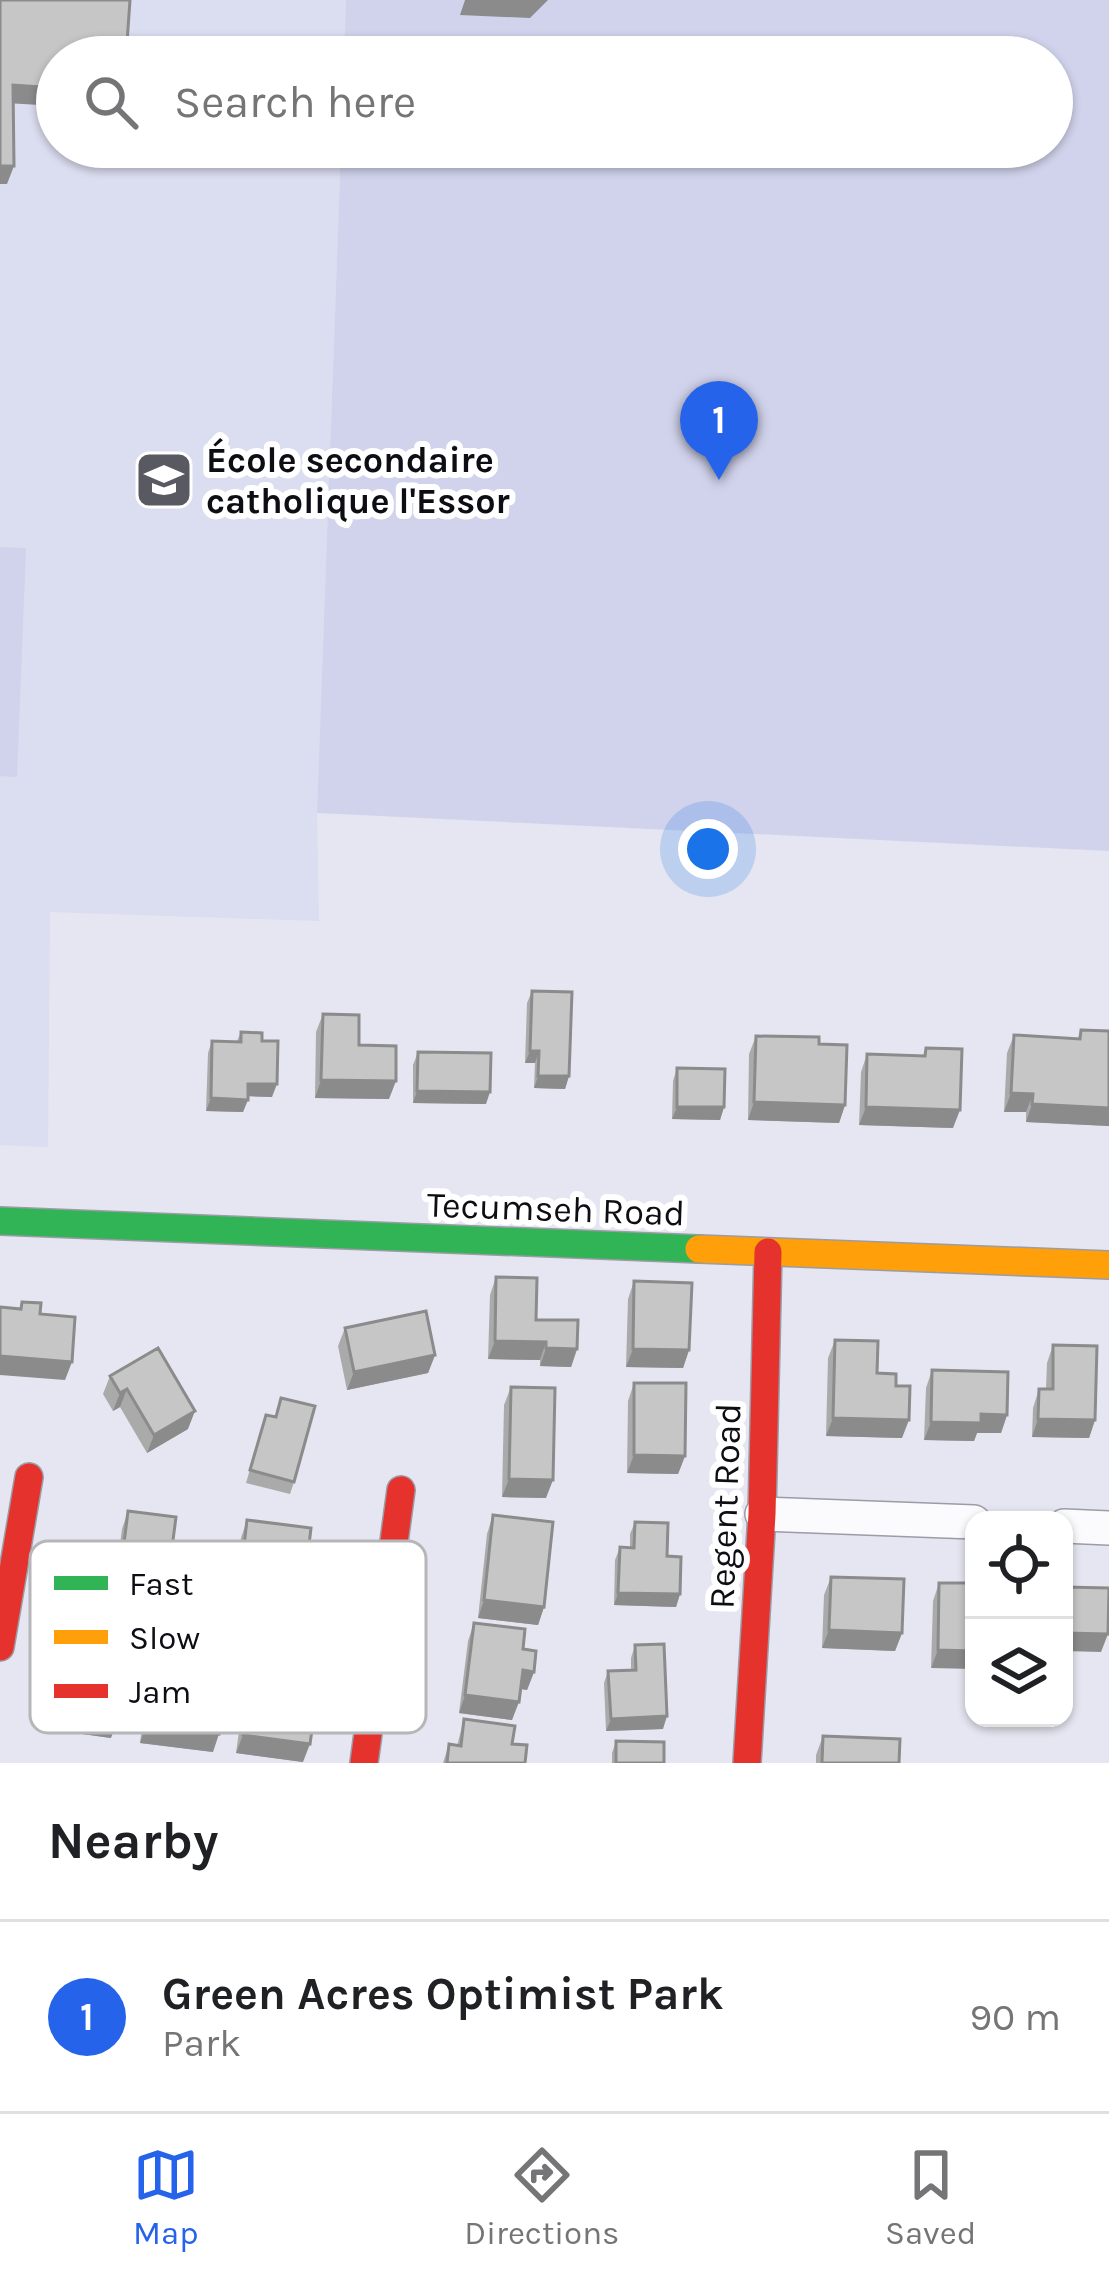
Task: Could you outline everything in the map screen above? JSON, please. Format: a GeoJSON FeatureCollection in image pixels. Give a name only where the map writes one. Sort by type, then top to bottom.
{"type":"FeatureCollection","features":[{"type":"Feature","properties":{"kind":"main road","name":"Tecumseh Road"},"geometry":{"type":"LineString","coordinates":[[0,1221],[1109,1265]]}},
{"type":"Feature","properties":{"kind":"main road","name":"Regent Road"},"geometry":{"type":"LineString","coordinates":[[747,1763],[762,1514],[768,1252]]}},
{"type":"Feature","properties":{"kind":"main road"},"geometry":{"type":"LineString","coordinates":[[0,1646],[29,1477]]}},
{"type":"Feature","properties":{"kind":"main road"},"geometry":{"type":"LineString","coordinates":[[394,1541],[401,1490]]}},
{"type":"Feature","properties":{"kind":"main road"},"geometry":{"type":"LineString","coordinates":[[364,1763],[368,1733]]}},
{"type":"Feature","properties":{"kind":"street"},"geometry":{"type":"LineString","coordinates":[[762,1514],[965,1522]]}},
{"type":"Feature","properties":{"kind":"street"},"geometry":{"type":"LineString","coordinates":[[1073,1526],[1109,1528]]}},
{"type":"Feature","properties":{"kind":"shaded area","name":"École secondaire catholique l'Essor"},"geometry":{"type":"Polygon","coordinates":[[[0,0],[346,0],[345,36],[36,36],[36,168],[340,168],[317,813],[319,921],[50,912],[48,1147],[0,1145],[0,0]]]}},
{"type":"Feature","properties":{"kind":"shaded area"},"geometry":{"type":"Polygon","coordinates":[[[346,0],[1109,0],[1109,851],[317,813],[340,168],[1073,168],[1073,36],[345,36],[346,0]]]}},
{"type":"Feature","properties":{"kind":"shaded area"},"geometry":{"type":"Polygon","coordinates":[[[0,547],[26,548],[17,777],[0,776],[0,547]]]}},
{"type":"Feature","properties":{"kind":"building"},"geometry":{"type":"Polygon","coordinates":[[[0,0],[130,0],[127,36],[36,36],[36,87],[13,85],[14,166],[0,166],[0,0]]]}},
{"type":"Feature","properties":{"kind":"building"},"geometry":{"type":"Polygon","coordinates":[[[532,991],[572,992],[569,1076],[538,1076],[539,1051],[530,1051],[532,991]]]}},
{"type":"Feature","properties":{"kind":"building"},"geometry":{"type":"Polygon","coordinates":[[[323,1014],[359,1015],[359,1045],[396,1046],[396,1081],[321,1080],[323,1014]]]}},
{"type":"Feature","properties":{"kind":"building"},"geometry":{"type":"Polygon","coordinates":[[[1081,1030],[1109,1031],[1109,1108],[1032,1104],[1033,1094],[1011,1093],[1014,1035],[1080,1039],[1081,1030]]]}},
{"type":"Feature","properties":{"kind":"building"},"geometry":{"type":"Polygon","coordinates":[[[241,1032],[262,1033],[262,1041],[278,1041],[277,1084],[248,1084],[248,1100],[211,1098],[212,1041],[241,1042],[241,1032]]]}},
{"type":"Feature","properties":{"kind":"building"},"geometry":{"type":"Polygon","coordinates":[[[756,1036],[819,1037],[819,1044],[847,1045],[845,1105],[754,1102],[756,1036]]]}},
{"type":"Feature","properties":{"kind":"building"},"geometry":{"type":"Polygon","coordinates":[[[926,1048],[962,1049],[960,1110],[866,1107],[867,1054],[925,1056],[926,1048]]]}},
{"type":"Feature","properties":{"kind":"building"},"geometry":{"type":"Polygon","coordinates":[[[418,1052],[491,1053],[490,1092],[417,1091],[418,1052]]]}},
{"type":"Feature","properties":{"kind":"building"},"geometry":{"type":"Polygon","coordinates":[[[677,1068],[725,1069],[724,1107],[677,1107],[677,1068]]]}},
{"type":"Feature","properties":{"kind":"building"},"geometry":{"type":"Polygon","coordinates":[[[496,1277],[537,1278],[536,1320],[578,1320],[577,1349],[546,1348],[546,1342],[495,1341],[496,1277]]]}},
{"type":"Feature","properties":{"kind":"building"},"geometry":{"type":"Polygon","coordinates":[[[634,1281],[692,1283],[689,1350],[633,1349],[634,1281]]]}},
{"type":"Feature","properties":{"kind":"building"},"geometry":{"type":"Polygon","coordinates":[[[22,1302],[41,1303],[40,1314],[75,1317],[72,1362],[0,1356],[0,1307],[21,1309],[22,1302]]]}},
{"type":"Feature","properties":{"kind":"building"},"geometry":{"type":"Polygon","coordinates":[[[426,1311],[435,1355],[354,1372],[345,1328],[426,1311]]]}},
{"type":"Feature","properties":{"kind":"building"},"geometry":{"type":"Polygon","coordinates":[[[835,1340],[878,1341],[877,1373],[896,1374],[896,1386],[910,1386],[909,1420],[833,1418],[835,1340]]]}},
{"type":"Feature","properties":{"kind":"building"},"geometry":{"type":"Polygon","coordinates":[[[1053,1345],[1097,1346],[1095,1420],[1038,1419],[1039,1389],[1053,1389],[1053,1345]]]}},
{"type":"Feature","properties":{"kind":"building"},"geometry":{"type":"Polygon","coordinates":[[[158,1348],[195,1411],[154,1435],[127,1389],[120,1393],[110,1376],[158,1348]]]}},
{"type":"Feature","properties":{"kind":"building"},"geometry":{"type":"Polygon","coordinates":[[[932,1370],[1008,1372],[1007,1415],[981,1414],[981,1423],[931,1422],[932,1370]]]}},
{"type":"Feature","properties":{"kind":"building"},"geometry":{"type":"Polygon","coordinates":[[[634,1383],[686,1383],[685,1456],[634,1455],[634,1383]]]}},
{"type":"Feature","properties":{"kind":"building"},"geometry":{"type":"Polygon","coordinates":[[[511,1387],[555,1388],[553,1480],[509,1479],[511,1387]]]}},
{"type":"Feature","properties":{"kind":"building"},"geometry":{"type":"Polygon","coordinates":[[[281,1398],[315,1406],[294,1482],[250,1470],[266,1415],[276,1417],[281,1398]]]}},
{"type":"Feature","properties":{"kind":"building"},"geometry":{"type":"Polygon","coordinates":[[[128,1511],[176,1517],[173,1541],[124,1541],[128,1511]]]}},
{"type":"Feature","properties":{"kind":"building"},"geometry":{"type":"Polygon","coordinates":[[[493,1515],[553,1522],[544,1607],[484,1600],[493,1515]]]}},
{"type":"Feature","properties":{"kind":"building"},"geometry":{"type":"Polygon","coordinates":[[[247,1520],[311,1528],[309,1541],[245,1541],[247,1520]]]}},
{"type":"Feature","properties":{"kind":"building"},"geometry":{"type":"Polygon","coordinates":[[[635,1522],[668,1523],[667,1556],[681,1557],[680,1594],[618,1593],[620,1547],[634,1548],[635,1522]]]}},
{"type":"Feature","properties":{"kind":"building"},"geometry":{"type":"Polygon","coordinates":[[[831,1577],[904,1579],[902,1633],[829,1630],[831,1577]]]}},
{"type":"Feature","properties":{"kind":"building"},"geometry":{"type":"Polygon","coordinates":[[[939,1583],[965,1583],[965,1651],[938,1650],[939,1583]]]}},
{"type":"Feature","properties":{"kind":"building"},"geometry":{"type":"Polygon","coordinates":[[[1073,1587],[1109,1588],[1108,1634],[1073,1633],[1073,1587]]]}},
{"type":"Feature","properties":{"kind":"building"},"geometry":{"type":"Polygon","coordinates":[[[474,1623],[525,1629],[523,1649],[536,1651],[534,1672],[523,1670],[519,1702],[465,1695],[474,1623]]]}},
{"type":"Feature","properties":{"kind":"building"},"geometry":{"type":"Polygon","coordinates":[[[664,1644],[667,1716],[611,1719],[608,1671],[636,1670],[635,1645],[664,1644]]]}},
{"type":"Feature","properties":{"kind":"building"},"geometry":{"type":"Polygon","coordinates":[[[464,1719],[515,1726],[512,1744],[527,1745],[525,1763],[447,1763],[449,1744],[461,1746],[464,1719]]]}},
{"type":"Feature","properties":{"kind":"building"},"geometry":{"type":"Polygon","coordinates":[[[243,1733],[312,1733],[310,1744],[243,1733]]]}},
{"type":"Feature","properties":{"kind":"building"},"geometry":{"type":"Polygon","coordinates":[[[823,1736],[900,1739],[899,1763],[822,1763],[823,1736]]]}},
{"type":"Feature","properties":{"kind":"building"},"geometry":{"type":"Polygon","coordinates":[[[616,1741],[664,1742],[664,1763],[616,1763],[616,1741]]]}},
{"type":"Feature","properties":{"kind":"traffic: fast"},"geometry":{"type":"LineString","coordinates":[[0,1221],[699,1249]]}},
{"type":"Feature","properties":{"kind":"traffic: slow"},"geometry":{"type":"LineString","coordinates":[[699,1249],[1109,1265]]}},
{"type":"Feature","properties":{"kind":"traffic: jam"},"geometry":{"type":"LineString","coordinates":[[747,1763],[762,1514],[768,1252]]}},
{"type":"Feature","properties":{"kind":"traffic: jam"},"geometry":{"type":"LineString","coordinates":[[0,1647],[29,1477]]}},
{"type":"Feature","properties":{"kind":"traffic: jam"},"geometry":{"type":"LineString","coordinates":[[394,1541],[401,1490]]}},
{"type":"Feature","properties":{"kind":"traffic: jam"},"geometry":{"type":"LineString","coordinates":[[364,1763],[368,1733]]}},
{"type":"Feature","properties":{"kind":"place","name":"École secondaire catholique l'Essor"},"geometry":{"type":"Point","coordinates":[164,480]}},
{"type":"Feature","properties":{"kind":"place","name":"Green Acres Optimist Park"},"geometry":{"type":"Point","coordinates":[719,480]}}]}
